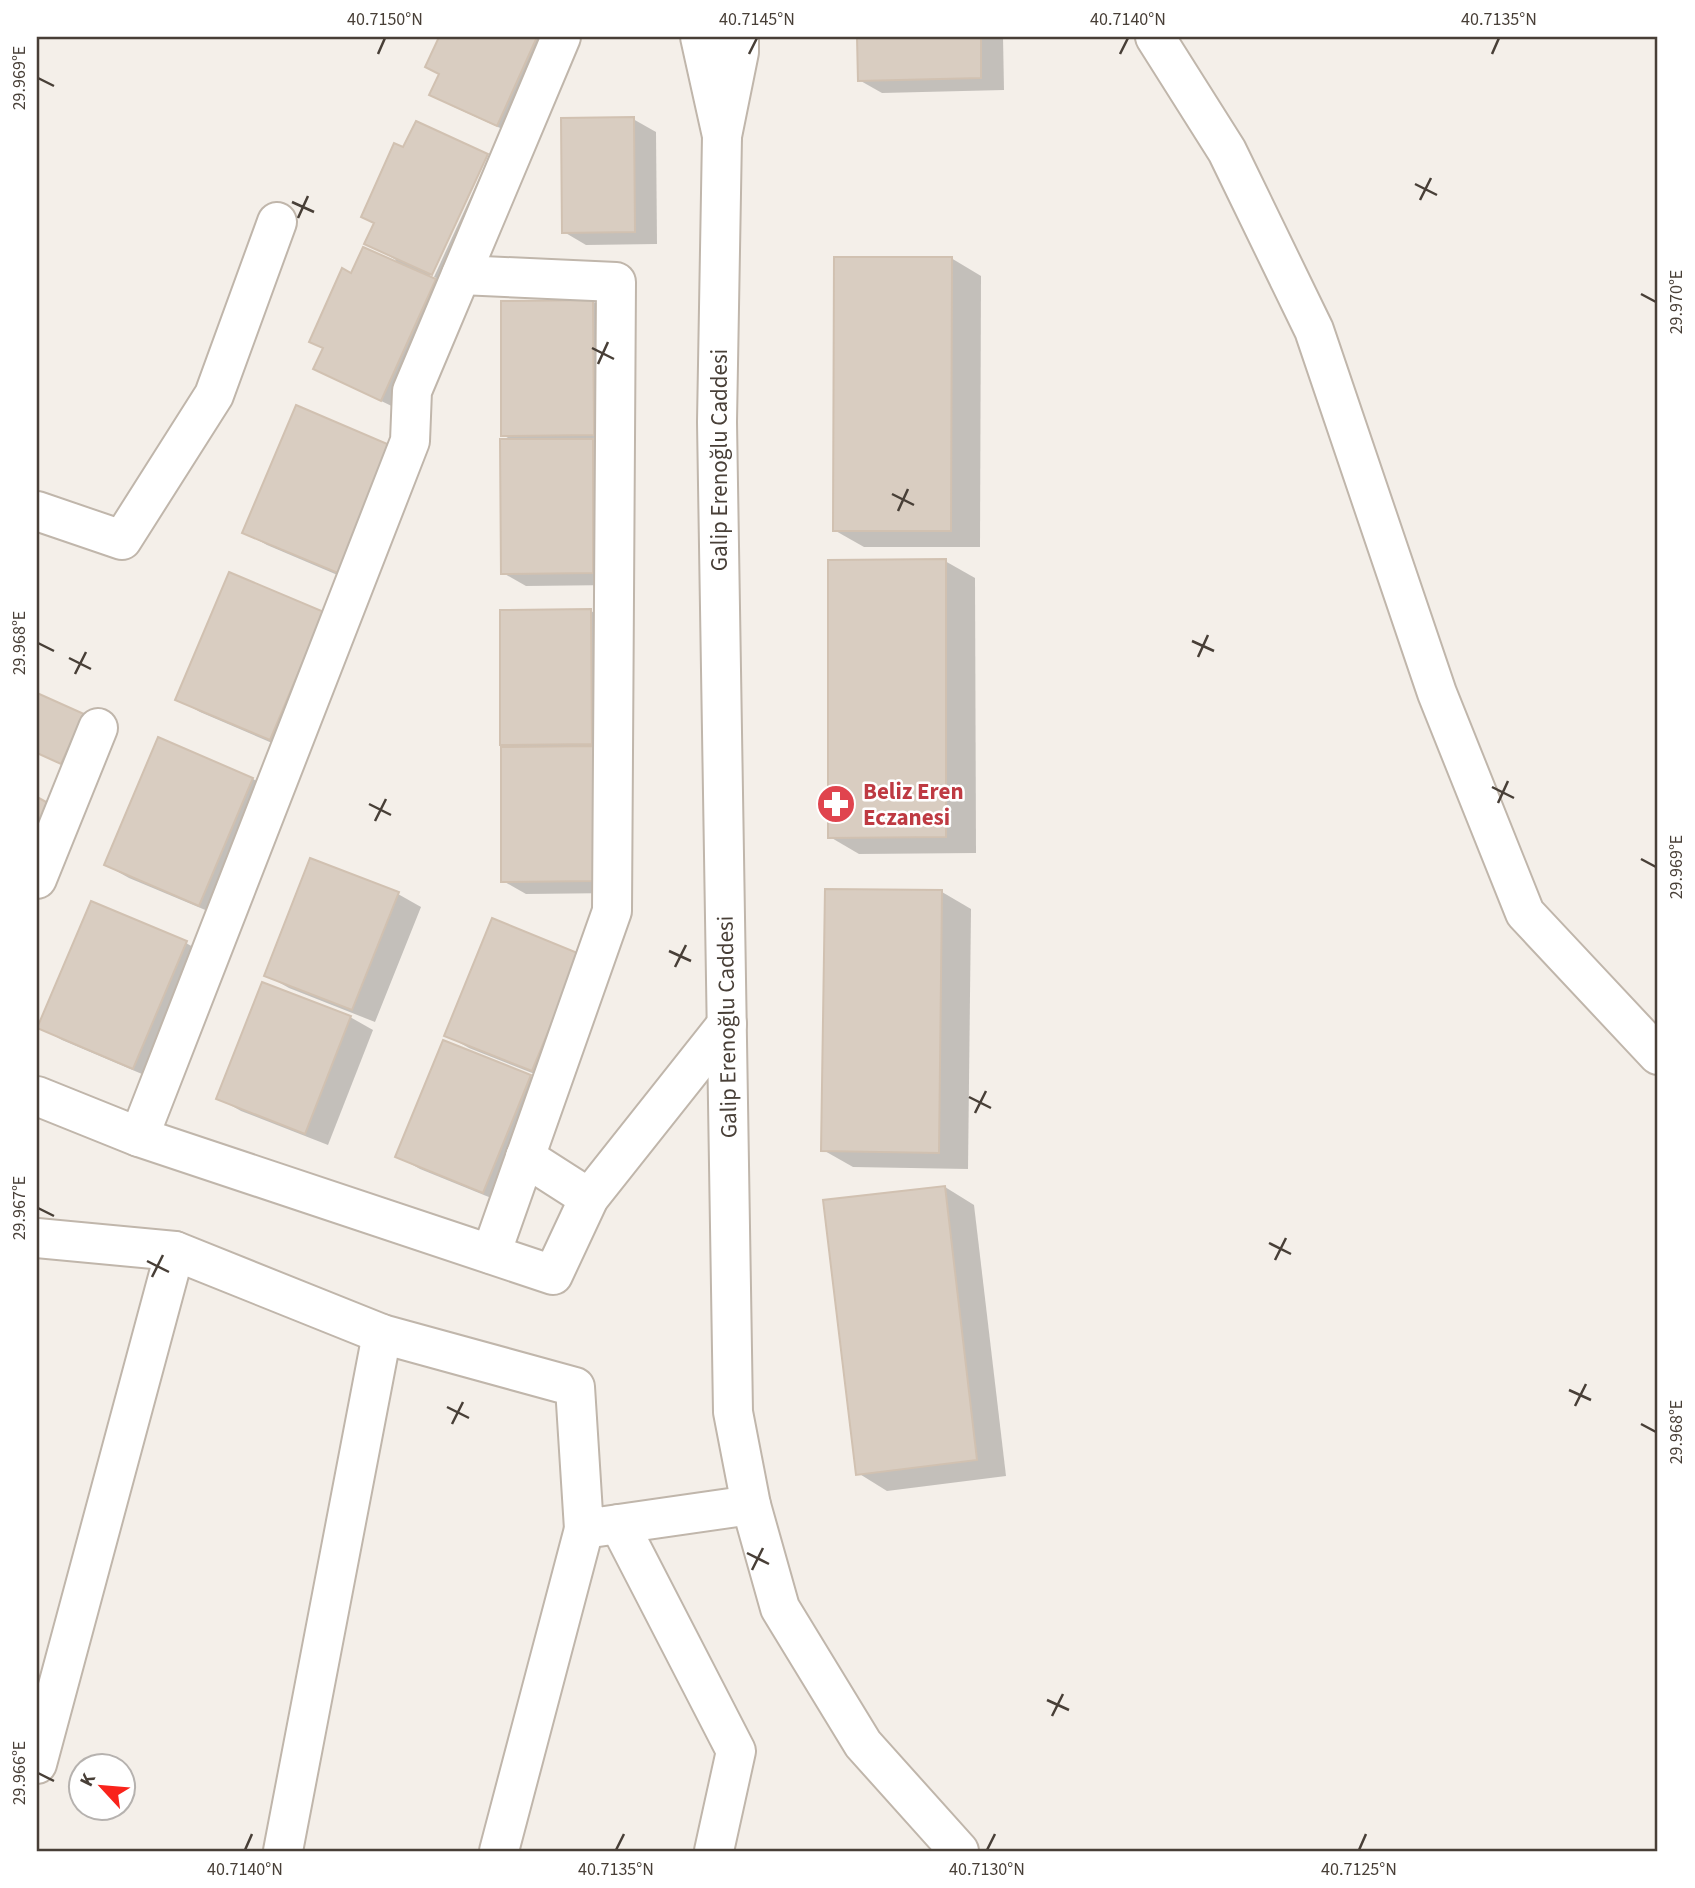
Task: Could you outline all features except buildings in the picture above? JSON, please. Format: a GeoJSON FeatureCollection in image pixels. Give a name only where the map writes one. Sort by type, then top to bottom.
{"type":"FeatureCollection","features":[{"type":"Feature","properties":{"kind":"street"},"geometry":{"type":"LineString","coordinates":[[139,1136],[410,441],[412,391],[561,37]]}},
{"type":"Feature","properties":{"kind":"street"},"geometry":{"type":"LineString","coordinates":[[701,37],[722,136]]}},
{"type":"Feature","properties":{"kind":"street"},"geometry":{"type":"LineString","coordinates":[[722,136],[739,52],[739,37]]}},
{"type":"Feature","properties":{"kind":"street"},"geometry":{"type":"LineString","coordinates":[[1155,37],[1227,151],[1314,330],[1437,693],[1525,913],[1658,1055]]}},
{"type":"Feature","properties":{"kind":"street","name":"Galip Erenoğlu Caddesi"},"geometry":{"type":"LineString","coordinates":[[722,136],[717,422],[733,1412],[751,1505],[780,1608],[863,1744],[959,1851]]}},
{"type":"Feature","properties":{"kind":"street"},"geometry":{"type":"LineString","coordinates":[[37,511],[122,540],[214,395],[277,222]]}},
{"type":"Feature","properties":{"kind":"street"},"geometry":{"type":"LineString","coordinates":[[461,275],[616,282],[612,911],[491,1254]]}},
{"type":"Feature","properties":{"kind":"street"},"geometry":{"type":"LineString","coordinates":[[37,879],[98,728]]}},
{"type":"Feature","properties":{"kind":"street"},"geometry":{"type":"LineString","coordinates":[[37,1096],[139,1136],[553,1275],[589,1198],[727,1024]]}},
{"type":"Feature","properties":{"kind":"street"},"geometry":{"type":"LineString","coordinates":[[525,1157],[589,1198]]}},
{"type":"Feature","properties":{"kind":"street"},"geometry":{"type":"LineString","coordinates":[[37,1238],[175,1251],[382,1334],[575,1387],[601,1526],[736,1751],[714,1851]]}},
{"type":"Feature","properties":{"kind":"street"},"geometry":{"type":"LineString","coordinates":[[37,1763],[175,1251]]}},
{"type":"Feature","properties":{"kind":"street"},"geometry":{"type":"LineString","coordinates":[[283,1851],[382,1334]]}},
{"type":"Feature","properties":{"kind":"street"},"geometry":{"type":"LineString","coordinates":[[601,1526],[751,1505]]}},
{"type":"Feature","properties":{"kind":"street"},"geometry":{"type":"LineString","coordinates":[[499,1851],[601,1526]]}},
{"type":"Feature","properties":{"kind":"place","name":"Beliz Eren Eczanesi"},"geometry":{"type":"Point","coordinates":[836,804]}}]}
